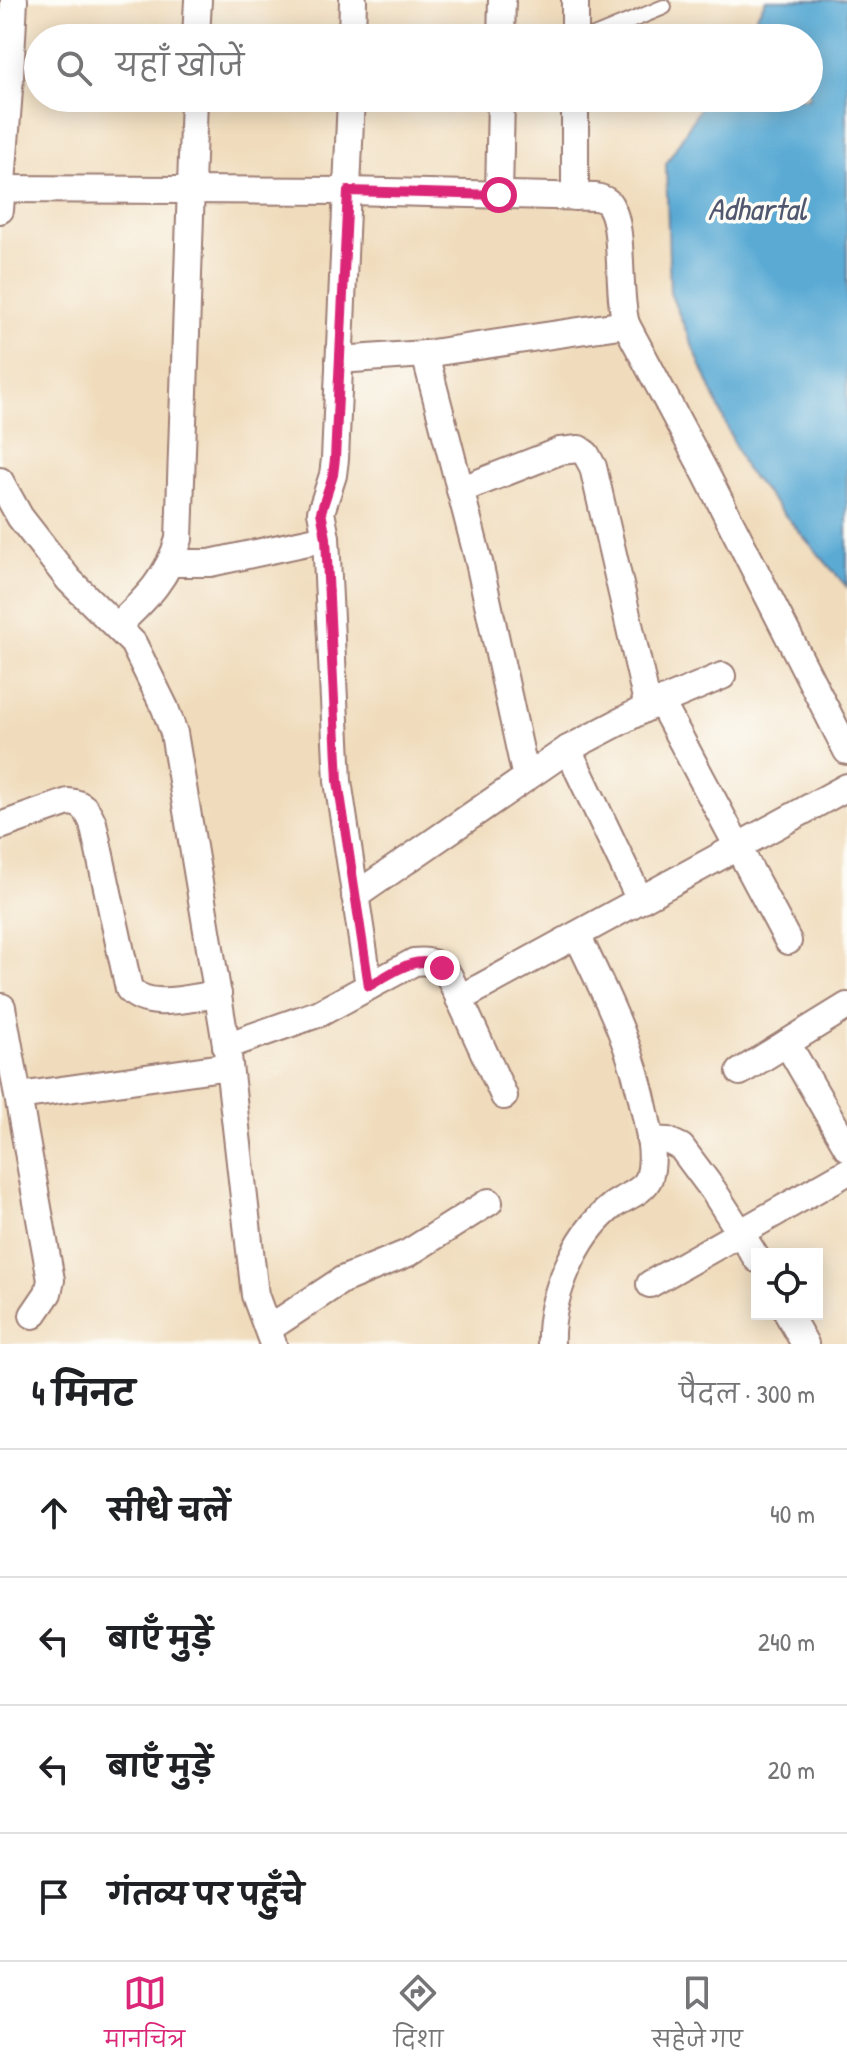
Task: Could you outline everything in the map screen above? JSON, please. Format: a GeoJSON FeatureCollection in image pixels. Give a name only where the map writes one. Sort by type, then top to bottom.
{"type":"FeatureCollection","features":[{"type":"Feature","properties":{"kind":"street"},"geometry":{"type":"LineString","coordinates":[[14,0],[5,78],[1,196],[190,190],[348,191],[605,199],[614,213],[621,308],[626,324],[847,751]]}},
{"type":"Feature","properties":{"kind":"street"},"geometry":{"type":"LineString","coordinates":[[197,24],[198,0]]}},
{"type":"Feature","properties":{"kind":"street"},"geometry":{"type":"LineString","coordinates":[[352,24],[353,0]]}},
{"type":"Feature","properties":{"kind":"street"},"geometry":{"type":"LineString","coordinates":[[501,24],[502,0]]}},
{"type":"Feature","properties":{"kind":"street"},"geometry":{"type":"LineString","coordinates":[[575,0],[575,24]]}},
{"type":"Feature","properties":{"kind":"street"},"geometry":{"type":"LineString","coordinates":[[118,625],[157,586],[172,563],[179,539],[193,112]]}},
{"type":"Feature","properties":{"kind":"street"},"geometry":{"type":"LineString","coordinates":[[351,112],[335,459],[321,512],[326,538],[338,781],[369,986]]}},
{"type":"Feature","properties":{"kind":"street"},"geometry":{"type":"LineString","coordinates":[[499,195],[501,112]]}},
{"type":"Feature","properties":{"kind":"street"},"geometry":{"type":"LineString","coordinates":[[575,112],[575,197]]}},
{"type":"Feature","properties":{"kind":"street"},"geometry":{"type":"LineString","coordinates":[[339,360],[425,354],[626,324]]}},
{"type":"Feature","properties":{"kind":"street"},"geometry":{"type":"LineString","coordinates":[[425,354],[479,562],[526,778]]}},
{"type":"Feature","properties":{"kind":"street"},"geometry":{"type":"LineString","coordinates":[[460,490],[560,451],[579,449],[586,454],[593,467],[654,704],[788,941]]}},
{"type":"Feature","properties":{"kind":"street"},"geometry":{"type":"LineString","coordinates":[[0,481],[20,517],[69,580],[133,643],[174,733],[227,1056],[255,1295],[270,1336],[342,1280],[408,1253],[489,1202]]}},
{"type":"Feature","properties":{"kind":"street"},"geometry":{"type":"LineString","coordinates":[[172,563],[210,563],[326,538]]}},
{"type":"Feature","properties":{"kind":"street"},"geometry":{"type":"LineString","coordinates":[[355,896],[568,749],[654,704],[722,676]]}},
{"type":"Feature","properties":{"kind":"street"},"geometry":{"type":"LineString","coordinates":[[568,749],[640,900]]}},
{"type":"Feature","properties":{"kind":"street"},"geometry":{"type":"LineString","coordinates":[[459,999],[847,787]]}},
{"type":"Feature","properties":{"kind":"street"},"geometry":{"type":"LineString","coordinates":[[0,826],[68,802],[79,803],[87,810],[93,823],[129,989],[136,997],[151,1001],[218,994]]}},
{"type":"Feature","properties":{"kind":"street"},"geometry":{"type":"LineString","coordinates":[[551,1344],[555,1309],[580,1244],[612,1207],[640,1190],[648,1181],[651,1167],[650,1140],[638,1073],[620,1023],[577,935]]}},
{"type":"Feature","properties":{"kind":"street"},"geometry":{"type":"LineString","coordinates":[[19,1096],[227,1056],[320,1013],[414,962],[426,960],[442,968],[449,976],[504,1096]]}},
{"type":"Feature","properties":{"kind":"street"},"geometry":{"type":"LineString","coordinates":[[740,1072],[847,1006]]}},
{"type":"Feature","properties":{"kind":"street"},"geometry":{"type":"LineString","coordinates":[[2,1007],[51,1280],[48,1293],[33,1315]]}},
{"type":"Feature","properties":{"kind":"street"},"geometry":{"type":"LineString","coordinates":[[787,1043],[847,1147]]}},
{"type":"Feature","properties":{"kind":"street"},"geometry":{"type":"LineString","coordinates":[[650,1140],[668,1141],[681,1147],[751,1250]]}},
{"type":"Feature","properties":{"kind":"street"},"geometry":{"type":"LineString","coordinates":[[650,1284],[847,1172]]}},
{"type":"Feature","properties":{"kind":"street"},"geometry":{"type":"LineString","coordinates":[[791,1320],[805,1344]]}},
{"type":"Feature","properties":{"kind":"lane"},"geometry":{"type":"LineString","coordinates":[[623,24],[664,7]]}},
{"type":"Feature","properties":{"kind":"water","name":"Adhartal"},"geometry":{"type":"Polygon","coordinates":[[[766,0],[847,0],[847,587],[745,469],[670,293],[666,164],[698,112],[823,112],[823,24],[751,24],[766,0]]]}},
{"type":"Feature","properties":{"kind":"route"},"geometry":{"type":"LineString","coordinates":[[442,968],[426,960],[414,962],[369,986],[338,781],[326,538],[321,512],[335,459],[348,191],[499,195]]}}]}
